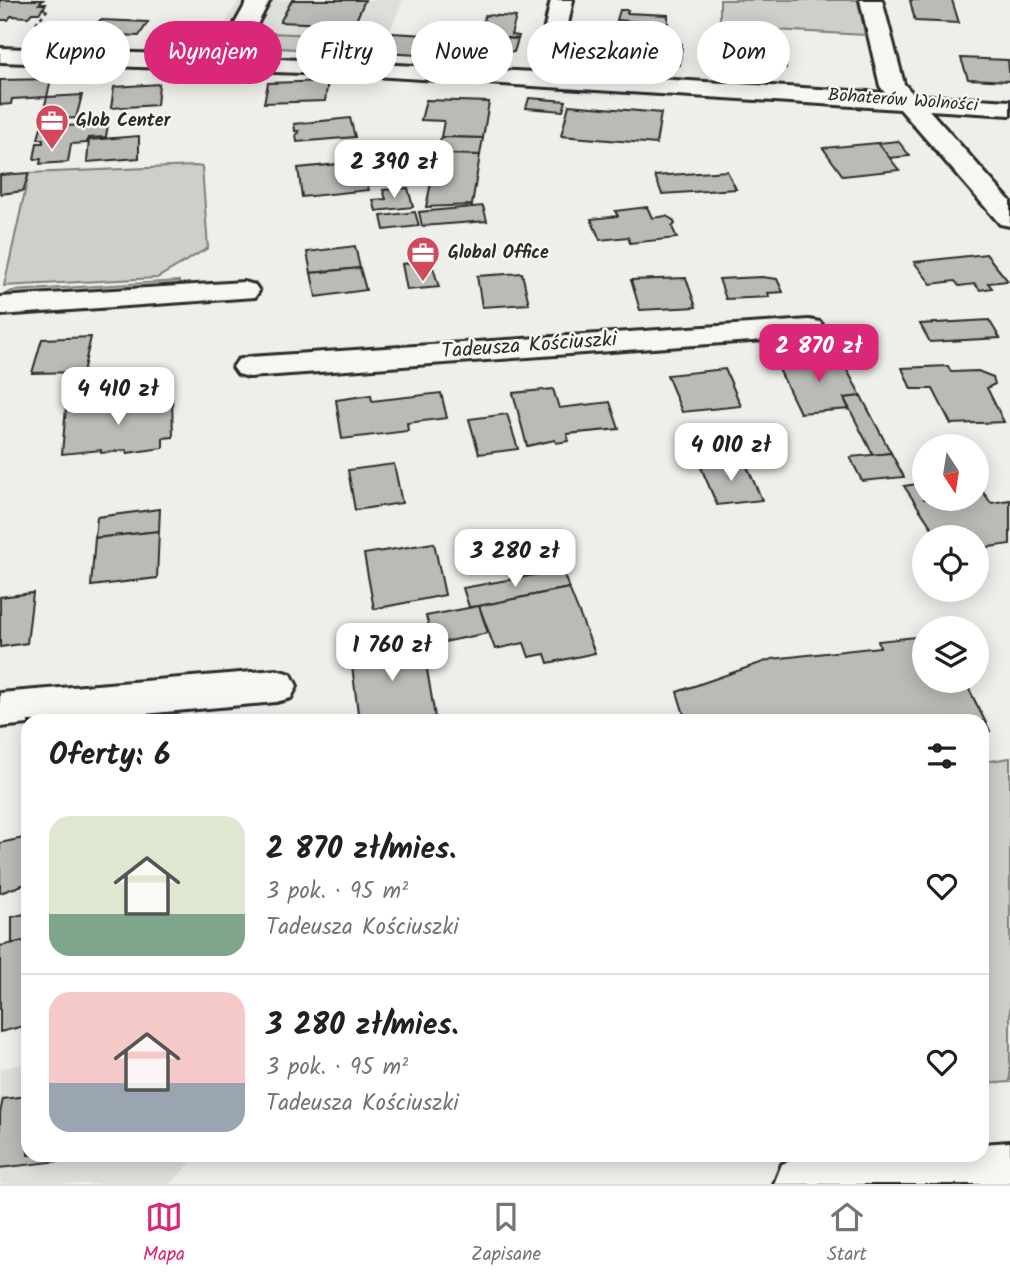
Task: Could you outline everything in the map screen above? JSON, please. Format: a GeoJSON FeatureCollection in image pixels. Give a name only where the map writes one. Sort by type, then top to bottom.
{"type":"FeatureCollection","features":[{"type":"Feature","properties":{"kind":"street"},"geometry":{"type":"LineString","coordinates":[[247,21],[259,0]]}},
{"type":"Feature","properties":{"kind":"street"},"geometry":{"type":"LineString","coordinates":[[557,21],[562,0]]}},
{"type":"Feature","properties":{"kind":"street"},"geometry":{"type":"LineString","coordinates":[[871,0],[892,86],[937,133],[1010,218]]}},
{"type":"Feature","properties":{"kind":"street","name":"Bohaterów Wolności"},"geometry":{"type":"LineString","coordinates":[[0,55],[144,59]]}},
{"type":"Feature","properties":{"kind":"street","name":"Bohaterów Wolności"},"geometry":{"type":"LineString","coordinates":[[282,65],[527,78]]}},
{"type":"Feature","properties":{"kind":"street","name":"Bohaterów Wolności"},"geometry":{"type":"LineString","coordinates":[[623,84],[1010,108]]}},
{"type":"Feature","properties":{"kind":"street"},"geometry":{"type":"LineString","coordinates":[[0,306],[244,291]]}},
{"type":"Feature","properties":{"kind":"street","name":"Tadeusza Kościuszki"},"geometry":{"type":"LineString","coordinates":[[249,367],[809,328]]}},
{"type":"Feature","properties":{"kind":"street"},"geometry":{"type":"LineString","coordinates":[[0,710],[276,686]]}},
{"type":"Feature","properties":{"kind":"street"},"geometry":{"type":"LineString","coordinates":[[802,1184],[1010,1169]]}},
{"type":"Feature","properties":{"kind":"path"},"geometry":{"type":"LineString","coordinates":[[38,21],[48,9],[43,9]]}},
{"type":"Feature","properties":{"kind":"shaded area"},"geometry":{"type":"Polygon","coordinates":[[[239,0],[403,0],[394,21],[296,21],[296,47],[282,46],[282,21],[226,21],[239,0]]]}},
{"type":"Feature","properties":{"kind":"shaded area"},"geometry":{"type":"Polygon","coordinates":[[[720,0],[858,0],[865,35],[790,31],[790,21],[720,21],[720,0]]]}},
{"type":"Feature","properties":{"kind":"shaded area"},"geometry":{"type":"Polygon","coordinates":[[[282,34],[296,34],[296,49],[282,48],[282,34]]]}},
{"type":"Feature","properties":{"kind":"shaded area"},"geometry":{"type":"Polygon","coordinates":[[[202,167],[208,248],[157,278],[4,286],[29,173],[202,167]]]}},
{"type":"Feature","properties":{"kind":"shaded area"},"geometry":{"type":"Polygon","coordinates":[[[179,281],[178,287],[0,297],[12,291],[179,281]]]}},
{"type":"Feature","properties":{"kind":"shaded area"},"geometry":{"type":"Polygon","coordinates":[[[1010,758],[1010,1082],[989,1084],[989,761],[1010,758]]]}},
{"type":"Feature","properties":{"kind":"shaded area"},"geometry":{"type":"Polygon","coordinates":[[[21,1064],[21,1162],[191,1162],[170,1184],[0,1184],[0,1069],[21,1064]]]}},
{"type":"Feature","properties":{"kind":"building"},"geometry":{"type":"Polygon","coordinates":[[[0,0],[43,0],[39,4],[46,4],[39,13],[32,13],[28,17],[11,16],[8,20],[0,20],[0,0]]]}},
{"type":"Feature","properties":{"kind":"building"},"geometry":{"type":"Polygon","coordinates":[[[292,0],[365,0],[356,21],[281,21],[292,0]]]}},
{"type":"Feature","properties":{"kind":"building"},"geometry":{"type":"Polygon","coordinates":[[[910,0],[952,0],[959,23],[915,21],[910,0]]]}},
{"type":"Feature","properties":{"kind":"building"},"geometry":{"type":"Polygon","coordinates":[[[620,10],[628,10],[627,13],[668,15],[668,21],[617,20],[620,10]]]}},
{"type":"Feature","properties":{"kind":"building"},"geometry":{"type":"Polygon","coordinates":[[[485,15],[516,17],[513,28],[513,21],[483,21],[485,15]]]}},
{"type":"Feature","properties":{"kind":"building"},"geometry":{"type":"Polygon","coordinates":[[[130,21],[144,22],[144,28],[139,36],[130,36],[130,21]]]}},
{"type":"Feature","properties":{"kind":"building"},"geometry":{"type":"Polygon","coordinates":[[[397,33],[411,34],[411,55],[397,54],[397,33]]]}},
{"type":"Feature","properties":{"kind":"building"},"geometry":{"type":"Polygon","coordinates":[[[513,39],[518,39],[514,52],[513,39]]]}},
{"type":"Feature","properties":{"kind":"building"},"geometry":{"type":"Polygon","coordinates":[[[961,58],[1008,60],[1010,81],[968,79],[961,58]]]}},
{"type":"Feature","properties":{"kind":"building"},"geometry":{"type":"Polygon","coordinates":[[[0,80],[21,80],[21,84],[50,84],[47,97],[12,99],[11,104],[0,105],[0,80]]]}},
{"type":"Feature","properties":{"kind":"building"},"geometry":{"type":"Polygon","coordinates":[[[159,84],[157,105],[111,108],[114,87],[159,84]]]}},
{"type":"Feature","properties":{"kind":"building"},"geometry":{"type":"Polygon","coordinates":[[[268,84],[328,84],[325,101],[264,103],[268,84]]]}},
{"type":"Feature","properties":{"kind":"building"},"geometry":{"type":"Polygon","coordinates":[[[82,95],[76,118],[41,120],[47,97],[82,95]]]}},
{"type":"Feature","properties":{"kind":"building"},"geometry":{"type":"Polygon","coordinates":[[[529,98],[566,101],[563,111],[526,108],[529,98]]]}},
{"type":"Feature","properties":{"kind":"building"},"geometry":{"type":"Polygon","coordinates":[[[426,100],[489,102],[483,138],[441,137],[444,121],[421,120],[426,100]]]}},
{"type":"Feature","properties":{"kind":"building"},"geometry":{"type":"Polygon","coordinates":[[[569,105],[661,113],[656,144],[561,136],[569,105]]]}},
{"type":"Feature","properties":{"kind":"building"},"geometry":{"type":"Polygon","coordinates":[[[350,118],[355,137],[297,142],[296,134],[299,131],[295,131],[294,124],[350,118]]]}},
{"type":"Feature","properties":{"kind":"building","name":"Glob Center"},"geometry":{"type":"Polygon","coordinates":[[[108,124],[106,137],[88,138],[87,143],[71,144],[68,162],[40,164],[41,159],[34,159],[37,143],[43,143],[43,139],[38,139],[41,127],[108,124]]]}},
{"type":"Feature","properties":{"kind":"building"},"geometry":{"type":"Polygon","coordinates":[[[139,136],[139,158],[87,162],[89,140],[139,136]]]}},
{"type":"Feature","properties":{"kind":"building"},"geometry":{"type":"Polygon","coordinates":[[[441,137],[483,138],[480,155],[437,154],[441,137]]]}},
{"type":"Feature","properties":{"kind":"building"},"geometry":{"type":"Polygon","coordinates":[[[898,141],[910,156],[889,158],[878,143],[898,141]]]}},
{"type":"Feature","properties":{"kind":"building"},"geometry":{"type":"Polygon","coordinates":[[[878,143],[899,170],[843,176],[823,148],[878,143]]]}},
{"type":"Feature","properties":{"kind":"building"},"geometry":{"type":"Polygon","coordinates":[[[382,153],[385,169],[380,170],[385,184],[367,185],[369,190],[302,197],[298,168],[359,162],[358,155],[382,153]]]}},
{"type":"Feature","properties":{"kind":"building"},"geometry":{"type":"Polygon","coordinates":[[[437,154],[480,155],[472,205],[426,207],[437,154]]]}},
{"type":"Feature","properties":{"kind":"building"},"geometry":{"type":"Polygon","coordinates":[[[727,171],[736,189],[662,194],[655,176],[727,171]]]}},
{"type":"Feature","properties":{"kind":"building"},"geometry":{"type":"Polygon","coordinates":[[[29,173],[23,191],[0,194],[0,175],[29,173]]]}},
{"type":"Feature","properties":{"kind":"building"},"geometry":{"type":"Polygon","coordinates":[[[408,188],[413,207],[376,211],[373,200],[386,199],[383,190],[408,188]]]}},
{"type":"Feature","properties":{"kind":"building"},"geometry":{"type":"Polygon","coordinates":[[[483,206],[487,221],[422,226],[419,212],[483,206]]]}},
{"type":"Feature","properties":{"kind":"building"},"geometry":{"type":"Polygon","coordinates":[[[647,207],[652,218],[666,216],[673,220],[675,224],[672,227],[677,238],[630,243],[628,237],[600,240],[591,219],[618,216],[615,211],[647,207]]]}},
{"type":"Feature","properties":{"kind":"building"},"geometry":{"type":"Polygon","coordinates":[[[415,212],[419,226],[384,230],[381,216],[415,212]]]}},
{"type":"Feature","properties":{"kind":"building"},"geometry":{"type":"Polygon","coordinates":[[[355,246],[360,268],[311,273],[307,252],[355,246]]]}},
{"type":"Feature","properties":{"kind":"building"},"geometry":{"type":"Polygon","coordinates":[[[986,254],[1008,281],[988,283],[992,288],[980,290],[975,284],[959,286],[955,281],[931,284],[914,262],[986,254]]]}},
{"type":"Feature","properties":{"kind":"building"},"geometry":{"type":"Polygon","coordinates":[[[431,261],[439,287],[407,290],[402,264],[431,261]]]}},
{"type":"Feature","properties":{"kind":"building"},"geometry":{"type":"Polygon","coordinates":[[[360,268],[366,290],[316,297],[311,273],[360,268]]]}},
{"type":"Feature","properties":{"kind":"building"},"geometry":{"type":"Polygon","coordinates":[[[522,273],[529,304],[482,307],[477,276],[522,273]]]}},
{"type":"Feature","properties":{"kind":"building"},"geometry":{"type":"Polygon","coordinates":[[[686,278],[696,307],[640,310],[631,280],[686,278]]]}},
{"type":"Feature","properties":{"kind":"building"},"geometry":{"type":"Polygon","coordinates":[[[719,279],[777,279],[783,292],[768,293],[769,297],[726,299],[719,279]]]}},
{"type":"Feature","properties":{"kind":"building"},"geometry":{"type":"Polygon","coordinates":[[[989,320],[1000,338],[930,342],[920,324],[989,320]]]}},
{"type":"Feature","properties":{"kind":"building"},"geometry":{"type":"Polygon","coordinates":[[[91,337],[83,372],[32,373],[42,339],[91,337]]]}},
{"type":"Feature","properties":{"kind":"building"},"geometry":{"type":"Polygon","coordinates":[[[840,357],[861,396],[844,398],[849,409],[800,413],[776,363],[840,357]]]}},
{"type":"Feature","properties":{"kind":"building"},"geometry":{"type":"Polygon","coordinates":[[[948,366],[951,372],[978,371],[993,377],[995,384],[987,388],[1004,422],[951,424],[933,389],[911,389],[902,368],[948,366]]]}},
{"type":"Feature","properties":{"kind":"building"},"geometry":{"type":"Polygon","coordinates":[[[725,369],[741,406],[682,412],[667,375],[725,369]]]}},
{"type":"Feature","properties":{"kind":"building"},"geometry":{"type":"Polygon","coordinates":[[[553,389],[559,408],[610,402],[619,429],[567,434],[569,441],[556,443],[555,440],[527,446],[513,393],[553,389]]]}},
{"type":"Feature","properties":{"kind":"building"},"geometry":{"type":"Polygon","coordinates":[[[441,393],[447,418],[407,423],[408,431],[342,439],[336,400],[371,395],[372,401],[441,393]]]}},
{"type":"Feature","properties":{"kind":"building"},"geometry":{"type":"Polygon","coordinates":[[[861,396],[891,453],[873,455],[844,398],[861,396]]]}},
{"type":"Feature","properties":{"kind":"building"},"geometry":{"type":"Polygon","coordinates":[[[172,398],[173,437],[163,438],[163,448],[127,453],[127,450],[101,453],[101,450],[62,454],[66,407],[172,398]]]}},
{"type":"Feature","properties":{"kind":"building"},"geometry":{"type":"Polygon","coordinates":[[[507,414],[518,449],[479,454],[469,419],[507,414]]]}},
{"type":"Feature","properties":{"kind":"building"},"geometry":{"type":"Polygon","coordinates":[[[891,453],[904,477],[862,481],[850,457],[891,453]]]}},
{"type":"Feature","properties":{"kind":"building"},"geometry":{"type":"Polygon","coordinates":[[[744,460],[762,500],[717,505],[700,465],[744,460]]]}},
{"type":"Feature","properties":{"kind":"building"},"geometry":{"type":"Polygon","coordinates":[[[394,464],[402,503],[355,510],[348,470],[394,464]]]}},
{"type":"Feature","properties":{"kind":"building"},"geometry":{"type":"Polygon","coordinates":[[[912,485],[912,498],[904,486],[912,485]]]}},
{"type":"Feature","properties":{"kind":"building"},"geometry":{"type":"Polygon","coordinates":[[[989,500],[991,503],[1010,500],[1010,544],[989,547],[989,525],[930,525],[921,511],[989,511],[989,500]]]}},
{"type":"Feature","properties":{"kind":"building"},"geometry":{"type":"Polygon","coordinates":[[[160,509],[159,531],[95,538],[97,517],[160,509]]]}},
{"type":"Feature","properties":{"kind":"building"},"geometry":{"type":"Polygon","coordinates":[[[159,531],[157,578],[91,586],[95,538],[159,531]]]}},
{"type":"Feature","properties":{"kind":"building"},"geometry":{"type":"Polygon","coordinates":[[[434,543],[445,595],[374,609],[364,554],[434,543]]]}},
{"type":"Feature","properties":{"kind":"building"},"geometry":{"type":"Polygon","coordinates":[[[562,570],[569,588],[479,606],[469,607],[463,588],[562,570]]]}},
{"type":"Feature","properties":{"kind":"building"},"geometry":{"type":"Polygon","coordinates":[[[569,588],[595,653],[548,663],[545,654],[529,657],[524,643],[495,649],[479,606],[569,588]]]}},
{"type":"Feature","properties":{"kind":"building"},"geometry":{"type":"Polygon","coordinates":[[[33,593],[27,643],[0,647],[0,597],[33,593]]]}},
{"type":"Feature","properties":{"kind":"building"},"geometry":{"type":"Polygon","coordinates":[[[479,606],[488,633],[434,644],[426,616],[479,606]]]}},
{"type":"Feature","properties":{"kind":"building"},"geometry":{"type":"Polygon","coordinates":[[[912,637],[912,693],[971,693],[982,714],[684,714],[677,692],[772,659],[880,647],[878,641],[912,637]]]}},
{"type":"Feature","properties":{"kind":"building"},"geometry":{"type":"Polygon","coordinates":[[[422,640],[434,714],[358,714],[350,650],[422,640]]]}},
{"type":"Feature","properties":{"kind":"building"},"geometry":{"type":"Polygon","coordinates":[[[21,838],[21,886],[0,893],[0,843],[21,838]]]}},
{"type":"Feature","properties":{"kind":"building"},"geometry":{"type":"Polygon","coordinates":[[[21,915],[21,942],[12,944],[12,917],[21,915]]]}},
{"type":"Feature","properties":{"kind":"building"},"geometry":{"type":"Polygon","coordinates":[[[21,942],[21,1027],[0,1032],[0,946],[21,942]]]}},
{"type":"Feature","properties":{"kind":"building"},"geometry":{"type":"Polygon","coordinates":[[[21,1097],[21,1162],[51,1162],[0,1168],[0,1113],[3,1099],[21,1097]]]}},
{"type":"Feature","properties":{"kind":"place","name":"Glob Center"},"geometry":{"type":"Point","coordinates":[52,151]}},
{"type":"Feature","properties":{"kind":"place","name":"Global Office"},"geometry":{"type":"Point","coordinates":[423,283]}}]}
